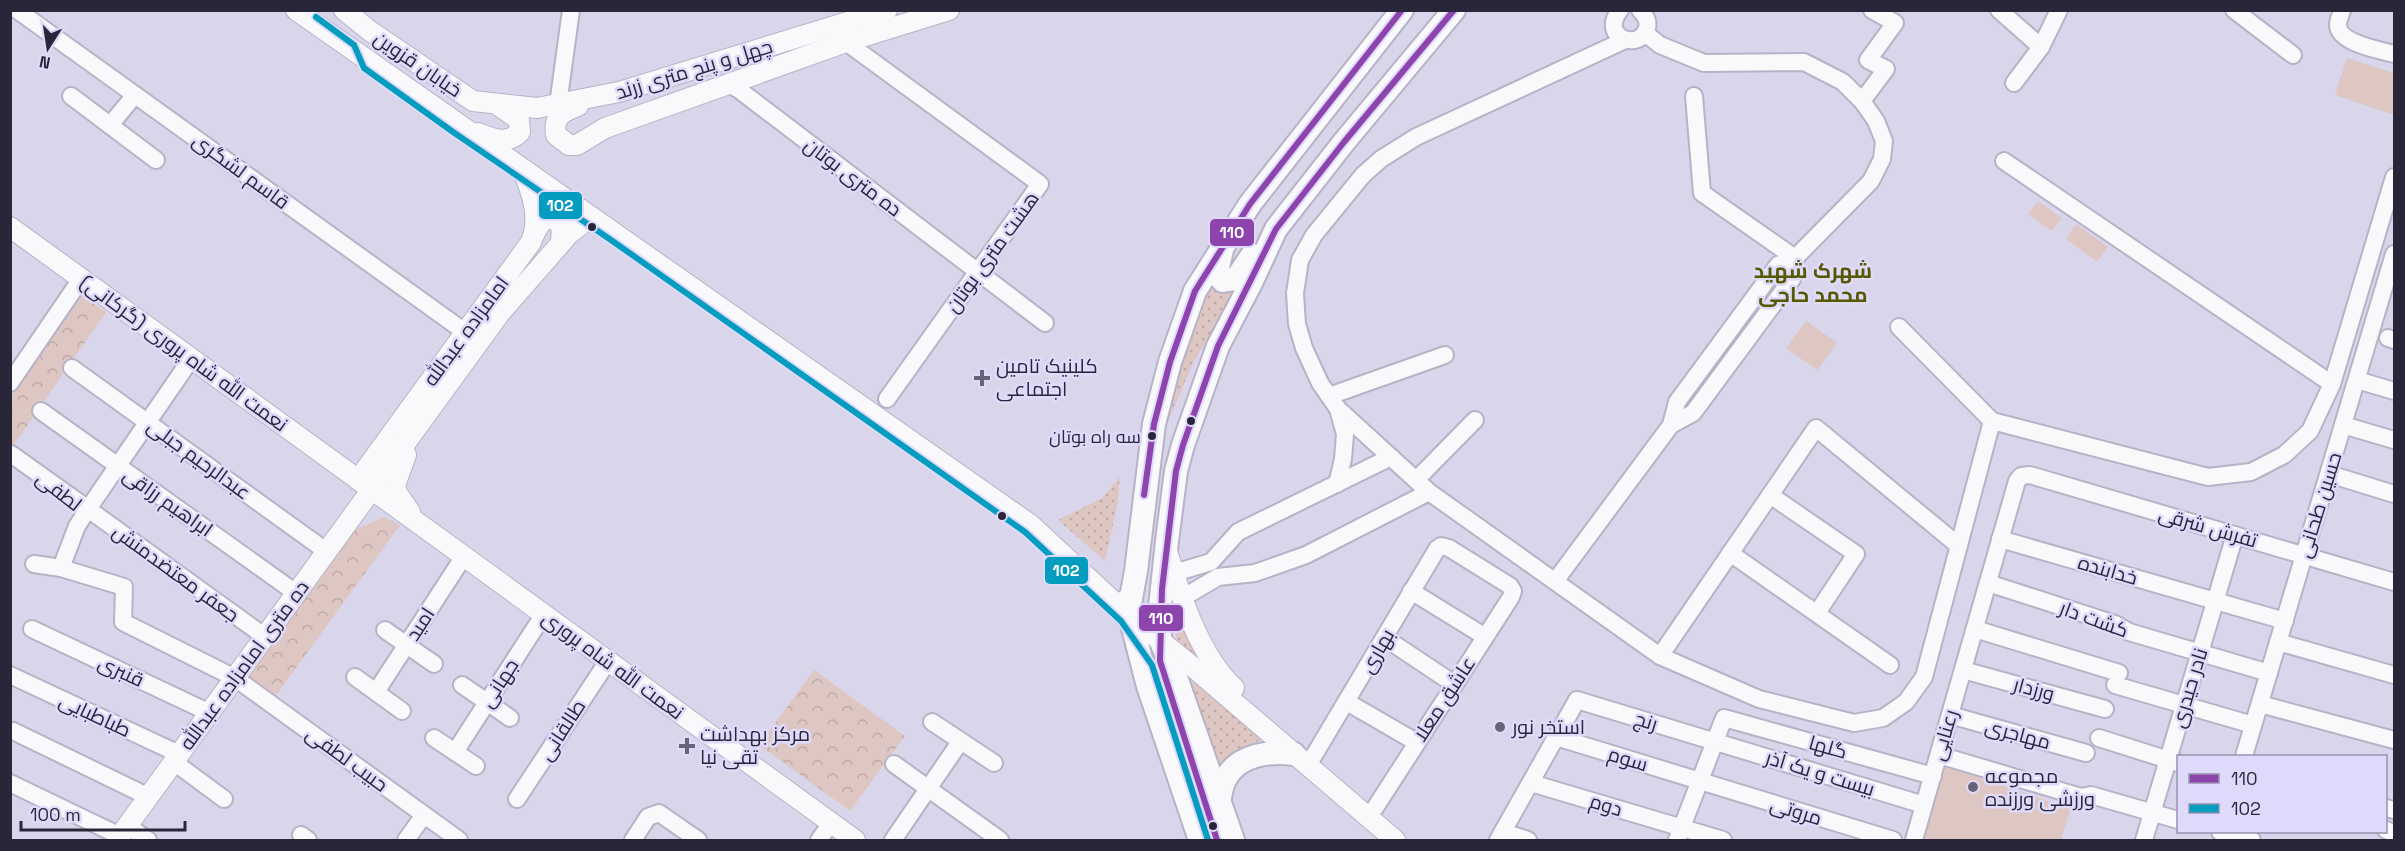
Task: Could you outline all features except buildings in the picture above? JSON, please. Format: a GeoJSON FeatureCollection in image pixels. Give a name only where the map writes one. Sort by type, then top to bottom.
{"type":"FeatureCollection","features":[{"type":"Feature","properties":{"kind":"highway"},"geometry":{"type":"LineString","coordinates":[[1200,840],[1164,740],[1128,615],[1136,571],[1154,424],[1170,362],[1195,291],[1250,204],[1402,10]]}},
{"type":"Feature","properties":{"kind":"highway"},"geometry":{"type":"LineString","coordinates":[[1223,246],[1218,270],[1219,277],[1223,281],[1230,282],[1236,279],[1253,253],[1454,10]]}},
{"type":"Feature","properties":{"kind":"highway"},"geometry":{"type":"LineString","coordinates":[[1233,840],[1177,680],[1160,639],[1160,608],[1176,471],[1218,346],[1251,283],[1276,228]]}},
{"type":"Feature","properties":{"kind":"highway"},"geometry":{"type":"LineString","coordinates":[[1219,801],[1225,778],[1243,761],[1274,751],[1304,756]]}},
{"type":"Feature","properties":{"kind":"main road","name":"خیابان قزوین"},"geometry":{"type":"LineString","coordinates":[[296,10],[1031,525],[1128,615],[1304,756]]}},
{"type":"Feature","properties":{"kind":"main road","name":"خیابان قزوین"},"geometry":{"type":"LineString","coordinates":[[344,10],[384,41],[473,101],[498,105]]}},
{"type":"Feature","properties":{"kind":"main road","name":"چهل و پنج متری زرند"},"geometry":{"type":"LineString","coordinates":[[887,10],[597,98],[562,112],[556,118],[556,135],[569,145],[577,145],[605,128],[846,42],[949,10]]}},
{"type":"Feature","properties":{"kind":"main road"},"geometry":{"type":"LineString","coordinates":[[370,61],[384,41]]}},
{"type":"Feature","properties":{"kind":"main road","name":"چهل و پنج متری زرند"},"geometry":{"type":"LineString","coordinates":[[498,105],[537,108],[597,98]]}},
{"type":"Feature","properties":{"kind":"main road"},"geometry":{"type":"LineString","coordinates":[[458,125],[500,140],[516,137],[520,132],[519,120],[498,105]]}},
{"type":"Feature","properties":{"kind":"main road"},"geometry":{"type":"LineString","coordinates":[[523,171],[534,204],[536,225],[534,235]]}},
{"type":"Feature","properties":{"kind":"main road","name":"امامزاده عبدالله"},"geometry":{"type":"LineString","coordinates":[[364,484],[418,426],[500,313],[561,242],[591,217]]}},
{"type":"Feature","properties":{"kind":"main road"},"geometry":{"type":"LineString","coordinates":[[534,235],[542,221],[546,218],[553,218],[562,226],[561,242]]}},
{"type":"Feature","properties":{"kind":"main road","name":"نعمت الله شاه پروری (گرکانی)"},"geometry":{"type":"LineString","coordinates":[[10,227],[364,484]]}},
{"type":"Feature","properties":{"kind":"main road","name":"امامزاده عبدالله"},"geometry":{"type":"LineString","coordinates":[[364,484],[534,235]]}},
{"type":"Feature","properties":{"kind":"main road"},"geometry":{"type":"LineString","coordinates":[[416,522],[395,485],[418,426]]}},
{"type":"Feature","properties":{"kind":"main road","name":"نعمت الله شاه پروری"},"geometry":{"type":"LineString","coordinates":[[364,484],[855,840]]}},
{"type":"Feature","properties":{"kind":"main road","name":"ده متری امامزاده عبدالله"},"geometry":{"type":"LineString","coordinates":[[122,834],[353,513],[364,484]]}},
{"type":"Feature","properties":{"kind":"main road"},"geometry":{"type":"LineString","coordinates":[[353,513],[373,507],[399,510]]}},
{"type":"Feature","properties":{"kind":"main road"},"geometry":{"type":"LineString","coordinates":[[1166,548],[1199,637],[1219,673],[1304,756],[1372,813],[1410,840]]}},
{"type":"Feature","properties":{"kind":"main road"},"geometry":{"type":"LineString","coordinates":[[1372,813],[1395,840]]}},
{"type":"Feature","properties":{"kind":"street","name":"قاسم لشگری"},"geometry":{"type":"LineString","coordinates":[[17,10],[465,333]]}},
{"type":"Feature","properties":{"kind":"street"},"geometry":{"type":"LineString","coordinates":[[558,105],[571,10]]}},
{"type":"Feature","properties":{"kind":"street"},"geometry":{"type":"LineString","coordinates":[[1620,10],[1614,18],[1614,29],[1616,34],[1625,40]]}},
{"type":"Feature","properties":{"kind":"street"},"geometry":{"type":"LineString","coordinates":[[1862,101],[1886,69],[1868,60],[1895,23],[1872,10]]}},
{"type":"Feature","properties":{"kind":"street"},"geometry":{"type":"LineString","coordinates":[[2000,10],[2041,46]]}},
{"type":"Feature","properties":{"kind":"street"},"geometry":{"type":"LineString","coordinates":[[2014,83],[2041,46],[2059,10]]}},
{"type":"Feature","properties":{"kind":"street"},"geometry":{"type":"LineString","coordinates":[[2234,10],[2293,55]]}},
{"type":"Feature","properties":{"kind":"street"},"geometry":{"type":"LineString","coordinates":[[2342,10],[2337,26],[2341,35],[2353,42],[2394,54]]}},
{"type":"Feature","properties":{"kind":"street"},"geometry":{"type":"LineString","coordinates":[[1336,484],[1343,459],[1345,434],[1333,403],[1320,383],[1304,348],[1297,324],[1295,293],[1300,261],[1314,235],[1363,175],[1381,159],[1416,137],[1625,40],[1636,40],[1645,33],[1647,22],[1642,11]]}},
{"type":"Feature","properties":{"kind":"street"},"geometry":{"type":"LineString","coordinates":[[1556,580],[1671,425],[1677,402],[1778,264],[1795,258],[1871,181],[1882,159],[1884,141],[1876,121],[1862,101],[1843,82],[1804,62],[1704,63],[1660,45],[1645,33]]}},
{"type":"Feature","properties":{"kind":"street","name":"هشت متری بوتان"},"geometry":{"type":"LineString","coordinates":[[846,42],[1040,184],[887,399]]}},
{"type":"Feature","properties":{"kind":"street","name":"ده متری بوتان"},"geometry":{"type":"LineString","coordinates":[[728,84],[738,89],[976,272],[1045,322]]}},
{"type":"Feature","properties":{"kind":"street"},"geometry":{"type":"LineString","coordinates":[[110,125],[135,95]]}},
{"type":"Feature","properties":{"kind":"street"},"geometry":{"type":"LineString","coordinates":[[70,96],[156,160]]}},
{"type":"Feature","properties":{"kind":"street"},"geometry":{"type":"LineString","coordinates":[[1694,96],[1702,193],[1795,258]]}},
{"type":"Feature","properties":{"kind":"street"},"geometry":{"type":"LineString","coordinates":[[2004,161],[2332,384]]}},
{"type":"Feature","properties":{"kind":"street"},"geometry":{"type":"LineString","coordinates":[[1899,327],[1992,421],[2208,477],[2251,472],[2284,455],[2310,431],[2332,384],[2394,177]]}},
{"type":"Feature","properties":{"kind":"street","name":"حسین طحانی"},"geometry":{"type":"LineString","coordinates":[[2244,755],[2357,380],[2389,291],[2394,255]]}},
{"type":"Feature","properties":{"kind":"street"},"geometry":{"type":"LineString","coordinates":[[10,383],[81,279]]}},
{"type":"Feature","properties":{"kind":"street"},"geometry":{"type":"LineString","coordinates":[[1333,403],[1445,355]]}},
{"type":"Feature","properties":{"kind":"street"},"geometry":{"type":"LineString","coordinates":[[88,509],[191,358]]}},
{"type":"Feature","properties":{"kind":"street","name":"عبدالرحیم جبلی"},"geometry":{"type":"LineString","coordinates":[[72,368],[326,551]]}},
{"type":"Feature","properties":{"kind":"street"},"geometry":{"type":"LineString","coordinates":[[2357,380],[2394,391]]}},
{"type":"Feature","properties":{"kind":"street"},"geometry":{"type":"LineString","coordinates":[[1333,403],[1429,492],[1660,656],[1759,699],[1854,723],[1883,718],[1906,702],[1924,677],[1992,421]]}},
{"type":"Feature","properties":{"kind":"street","name":"ابراهیم رزاقی"},"geometry":{"type":"LineString","coordinates":[[41,411],[296,592]]}},
{"type":"Feature","properties":{"kind":"street"},"geometry":{"type":"LineString","coordinates":[[1416,480],[1475,420]]}},
{"type":"Feature","properties":{"kind":"street"},"geometry":{"type":"LineString","coordinates":[[2343,425],[2394,440]]}},
{"type":"Feature","properties":{"kind":"street"},"geometry":{"type":"LineString","coordinates":[[1660,656],[1816,428],[1959,546]]}},
{"type":"Feature","properties":{"kind":"street","name":"لطفی"},"geometry":{"type":"LineString","coordinates":[[11,454],[88,509],[76,526],[61,568]]}},
{"type":"Feature","properties":{"kind":"street"},"geometry":{"type":"LineString","coordinates":[[1174,573],[1211,562],[1238,532],[1391,457]]}},
{"type":"Feature","properties":{"kind":"street"},"geometry":{"type":"LineString","coordinates":[[2329,474],[2394,494]]}},
{"type":"Feature","properties":{"kind":"street","name":"تفرش شرقی"},"geometry":{"type":"LineString","coordinates":[[2021,476],[2030,475],[2394,582]]}},
{"type":"Feature","properties":{"kind":"street","name":"رعنایی"},"geometry":{"type":"LineString","coordinates":[[1914,840],[2017,481],[2021,476]]}},
{"type":"Feature","properties":{"kind":"street"},"geometry":{"type":"LineString","coordinates":[[1184,597],[1218,577],[1255,573],[1306,555],[1429,492]]}},
{"type":"Feature","properties":{"kind":"street"},"geometry":{"type":"LineString","coordinates":[[1770,495],[1856,554],[1817,613]]}},
{"type":"Feature","properties":{"kind":"street","name":"جعفر معتضدمنش"},"geometry":{"type":"LineString","coordinates":[[88,509],[264,636]]}},
{"type":"Feature","properties":{"kind":"street","name":"نادر حیدری"},"geometry":{"type":"LineString","coordinates":[[2144,840],[2152,813],[2173,762],[2184,706],[2235,535]]}},
{"type":"Feature","properties":{"kind":"street","name":"خدابنده"},"geometry":{"type":"LineString","coordinates":[[2000,539],[2285,621]]}},
{"type":"Feature","properties":{"kind":"street","name":"بهاری"},"geometry":{"type":"LineString","coordinates":[[1304,756],[1347,702],[1437,549],[1442,546],[1449,548],[1510,586],[1513,591]]}},
{"type":"Feature","properties":{"kind":"street"},"geometry":{"type":"LineString","coordinates":[[1730,553],[1890,665]]}},
{"type":"Feature","properties":{"kind":"street","name":"امید"},"geometry":{"type":"LineString","coordinates":[[376,692],[464,556]]}},
{"type":"Feature","properties":{"kind":"street"},"geometry":{"type":"LineString","coordinates":[[34,564],[61,568]]}},
{"type":"Feature","properties":{"kind":"street","name":"حبیب لطفی"},"geometry":{"type":"LineString","coordinates":[[61,568],[124,587],[123,622],[234,678],[459,840]]}},
{"type":"Feature","properties":{"kind":"street","name":"کشت دار"},"geometry":{"type":"LineString","coordinates":[[1988,583],[2115,624],[2128,632],[2269,673]]}},
{"type":"Feature","properties":{"kind":"street"},"geometry":{"type":"LineString","coordinates":[[1411,591],[1484,636]]}},
{"type":"Feature","properties":{"kind":"street","name":"عاشق معلا"},"geometry":{"type":"LineString","coordinates":[[1372,813],[1513,591]]}},
{"type":"Feature","properties":{"kind":"street","name":"جهانی"},"geometry":{"type":"LineString","coordinates":[[455,752],[544,614]]}},
{"type":"Feature","properties":{"kind":"street","name":"قنبری"},"geometry":{"type":"LineString","coordinates":[[32,629],[210,713]]}},
{"type":"Feature","properties":{"kind":"street"},"geometry":{"type":"LineString","coordinates":[[1975,629],[2117,679],[2184,706],[2253,725]]}},
{"type":"Feature","properties":{"kind":"street"},"geometry":{"type":"LineString","coordinates":[[385,630],[434,664]]}},
{"type":"Feature","properties":{"kind":"street"},"geometry":{"type":"LineString","coordinates":[[1385,638],[1454,684]]}},
{"type":"Feature","properties":{"kind":"street"},"geometry":{"type":"LineString","coordinates":[[2278,642],[2394,675]]}},
{"type":"Feature","properties":{"kind":"street","name":"طالقانی"},"geometry":{"type":"LineString","coordinates":[[517,799],[608,661]]}},
{"type":"Feature","properties":{"kind":"street","name":"ورزدار"},"geometry":{"type":"LineString","coordinates":[[1963,670],[2104,709]]}},
{"type":"Feature","properties":{"kind":"street","name":"طباطبایی"},"geometry":{"type":"LineString","coordinates":[[10,675],[176,758],[224,799]]}},
{"type":"Feature","properties":{"kind":"street"},"geometry":{"type":"LineString","coordinates":[[355,677],[402,711]]}},
{"type":"Feature","properties":{"kind":"street"},"geometry":{"type":"LineString","coordinates":[[462,685],[510,718]]}},
{"type":"Feature","properties":{"kind":"street","name":"رنج"},"geometry":{"type":"LineString","coordinates":[[1556,737],[1577,700],[1715,741]]}},
{"type":"Feature","properties":{"kind":"street"},"geometry":{"type":"LineString","coordinates":[[1347,702],[1416,742]]}},
{"type":"Feature","properties":{"kind":"street"},"geometry":{"type":"LineString","coordinates":[[2260,704],[2394,740]]}},
{"type":"Feature","properties":{"kind":"street","name":"مهاجری"},"geometry":{"type":"LineString","coordinates":[[1950,715],[2086,753]]}},
{"type":"Feature","properties":{"kind":"street","name":"گلها"},"geometry":{"type":"LineString","coordinates":[[1715,741],[1724,718],[1933,776]]}},
{"type":"Feature","properties":{"kind":"street"},"geometry":{"type":"LineString","coordinates":[[932,723],[994,763]]}},
{"type":"Feature","properties":{"kind":"street"},"geometry":{"type":"LineString","coordinates":[[13,730],[149,797]]}},
{"type":"Feature","properties":{"kind":"street"},"geometry":{"type":"LineString","coordinates":[[1528,840],[1501,836],[1556,737]]}},
{"type":"Feature","properties":{"kind":"street","name":"سوم"},"geometry":{"type":"LineString","coordinates":[[1556,737],[1700,781]]}},
{"type":"Feature","properties":{"kind":"street"},"geometry":{"type":"LineString","coordinates":[[434,738],[476,766]]}},
{"type":"Feature","properties":{"kind":"street"},"geometry":{"type":"LineString","coordinates":[[2099,738],[2173,762]]}},
{"type":"Feature","properties":{"kind":"street"},"geometry":{"type":"LineString","coordinates":[[1679,834],[1715,741]]}},
{"type":"Feature","properties":{"kind":"street","name":"بیست و یک آذر"},"geometry":{"type":"LineString","coordinates":[[1715,741],[1924,805]]}},
{"type":"Feature","properties":{"kind":"street"},"geometry":{"type":"LineString","coordinates":[[893,840],[960,742]]}},
{"type":"Feature","properties":{"kind":"street"},"geometry":{"type":"LineString","coordinates":[[1939,755],[2081,797],[2091,795],[2177,820]]}},
{"type":"Feature","properties":{"kind":"street"},"geometry":{"type":"LineString","coordinates":[[894,764],[1000,840]]}},
{"type":"Feature","properties":{"kind":"street","name":"مروتی"},"geometry":{"type":"LineString","coordinates":[[1700,781],[1893,840]]}},
{"type":"Feature","properties":{"kind":"street"},"geometry":{"type":"LineString","coordinates":[[10,783],[122,834],[148,840]]}},
{"type":"Feature","properties":{"kind":"street","name":"دوم"},"geometry":{"type":"LineString","coordinates":[[1531,783],[1679,834],[1723,840]]}},
{"type":"Feature","properties":{"kind":"street"},"geometry":{"type":"LineString","coordinates":[[633,840],[648,817],[655,814],[663,815],[698,840]]}},
{"type":"Feature","properties":{"kind":"street"},"geometry":{"type":"LineString","coordinates":[[406,840],[424,815]]}},
{"type":"Feature","properties":{"kind":"street"},"geometry":{"type":"LineString","coordinates":[[819,840],[831,823]]}},
{"type":"Feature","properties":{"kind":"street"},"geometry":{"type":"LineString","coordinates":[[2225,833],[2252,840]]}},
{"type":"Feature","properties":{"kind":"green space"},"geometry":{"type":"Polygon","coordinates":[[[2347,58],[2394,73],[2394,115],[2335,95],[2347,58]]]}},
{"type":"Feature","properties":{"kind":"green space"},"geometry":{"type":"Polygon","coordinates":[[[2038,201],[2062,218],[2052,231],[2028,214],[2038,201]]]}},
{"type":"Feature","properties":{"kind":"green space"},"geometry":{"type":"Polygon","coordinates":[[[2076,224],[2108,247],[2097,262],[2066,239],[2076,224]]]}},
{"type":"Feature","properties":{"kind":"green space"},"geometry":{"type":"Polygon","coordinates":[[[1212,275],[1218,291],[1226,292],[1239,287],[1193,363],[1166,426],[1186,347],[1212,275]]]}},
{"type":"Feature","properties":{"kind":"green space"},"geometry":{"type":"Polygon","coordinates":[[[82,295],[106,312],[11,449],[11,398],[82,295]]]}},
{"type":"Feature","properties":{"kind":"green space"},"geometry":{"type":"Polygon","coordinates":[[[1806,321],[1837,343],[1817,370],[1786,348],[1806,321]]]}},
{"type":"Feature","properties":{"kind":"green space"},"geometry":{"type":"Polygon","coordinates":[[[1120,477],[1117,506],[1105,561],[1058,520],[1102,498],[1120,477]]]}},
{"type":"Feature","properties":{"kind":"green space"},"geometry":{"type":"Polygon","coordinates":[[[384,517],[400,525],[275,697],[245,679],[352,531],[384,517]]]}},
{"type":"Feature","properties":{"kind":"green space"},"geometry":{"type":"Polygon","coordinates":[[[1176,597],[1221,682],[1176,638],[1176,597]]]}},
{"type":"Feature","properties":{"kind":"green space"},"geometry":{"type":"Polygon","coordinates":[[[814,670],[905,736],[850,811],[759,745],[814,670]]]}},
{"type":"Feature","properties":{"kind":"green space"},"geometry":{"type":"Polygon","coordinates":[[[1195,680],[1264,739],[1235,750],[1218,769],[1191,685],[1195,680]]]}},
{"type":"Feature","properties":{"kind":"green space","name":"مجموعه ورزشی ورزنده"},"geometry":{"type":"Polygon","coordinates":[[[1945,765],[2070,809],[2061,840],[1922,840],[1945,765]]]}},
{"type":"Feature","properties":{"kind":"transit line","name":"110"},"geometry":{"type":"LineString","coordinates":[[1144,495],[1154,424],[1170,362],[1195,291],[1250,204],[1402,10]]}},
{"type":"Feature","properties":{"kind":"transit line","name":"110"},"geometry":{"type":"LineString","coordinates":[[1217,840],[1160,661],[1162,589],[1176,471],[1183,445],[1218,346],[1276,229],[1344,142],[1454,10]]}},
{"type":"Feature","properties":{"kind":"transit line","name":"102"},"geometry":{"type":"LineString","coordinates":[[316,17],[354,45],[364,68],[1025,532],[1121,621],[1152,665],[1208,840]]}},
{"type":"Feature","properties":{"kind":"place","name":"کلینیک تامین اجتماعی"},"geometry":{"type":"Point","coordinates":[982,378]}},
{"type":"Feature","properties":{"kind":"place","name":"سه راه بوتان"},"geometry":{"type":"Point","coordinates":[1152,436]}},
{"type":"Feature","properties":{"kind":"place","name":"استخر نور"},"geometry":{"type":"Point","coordinates":[1500,727]}},
{"type":"Feature","properties":{"kind":"place","name":"مرکز بهداشت تقی نیا"},"geometry":{"type":"Point","coordinates":[687,746]}},
{"type":"Feature","properties":{"kind":"place","name":"مجموعه ورزشی ورزنده"},"geometry":{"type":"Point","coordinates":[1973,787]}},
{"type":"Feature","properties":{"kind":"district","name":"شهرک شهید محمد حاجی"},"geometry":{"type":"Point","coordinates":[1813,282]}}]}
